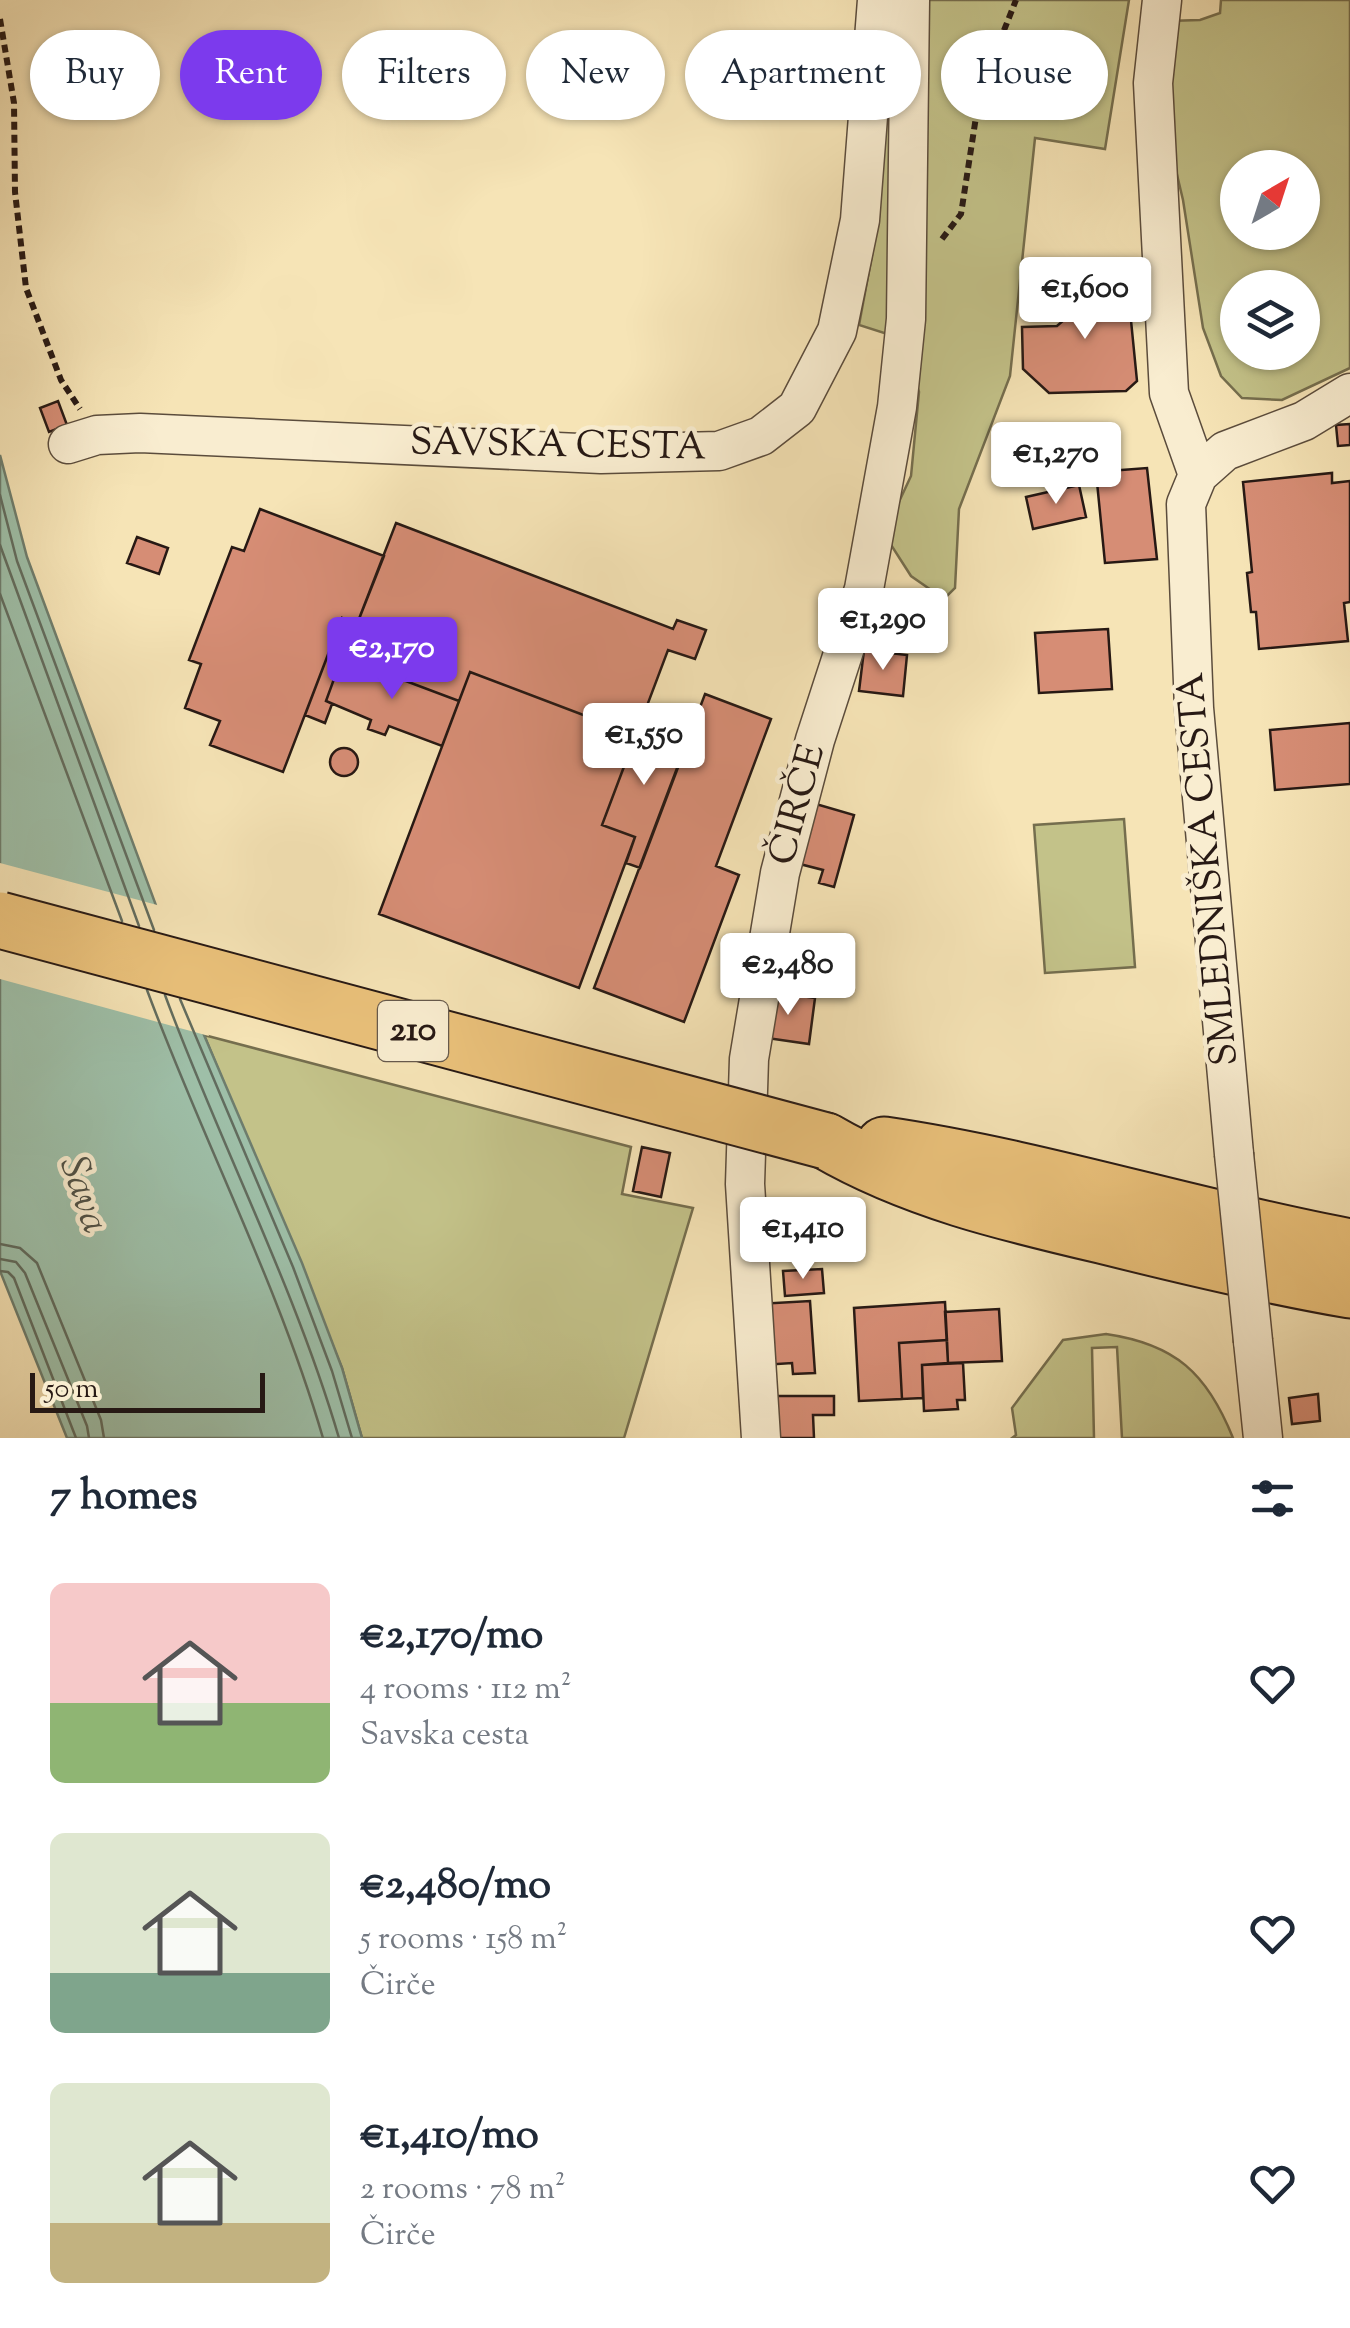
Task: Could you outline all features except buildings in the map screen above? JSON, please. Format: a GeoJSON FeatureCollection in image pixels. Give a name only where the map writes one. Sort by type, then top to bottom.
{"type":"FeatureCollection","features":[{"type":"Feature","properties":{"kind":"main road","name":"210"},"geometry":{"type":"LineString","coordinates":[[0,920],[826,1141],[918,1150],[1350,1247]]}},
{"type":"Feature","properties":{"kind":"main road","name":"210"},"geometry":{"type":"LineString","coordinates":[[826,1141],[869,1166],[990,1208],[1269,1276],[1350,1290]]}},
{"type":"Feature","properties":{"kind":"street","name":"SAVSKA CESTA"},"geometry":{"type":"LineString","coordinates":[[83,439],[140,433],[601,454],[719,452],[761,436],[798,408],[837,332],[860,220],[877,0]]}},
{"type":"Feature","properties":{"kind":"street","name":"ČIRČE"},"geometry":{"type":"LineString","coordinates":[[761,1438],[745,1184],[750,1059],[780,873],[816,740],[864,589],[897,407],[906,319],[910,0]]}},
{"type":"Feature","properties":{"kind":"street"},"geometry":{"type":"LineString","coordinates":[[1162,0],[1153,83],[1170,393],[1198,475],[1226,451],[1304,421],[1350,392]]}},
{"type":"Feature","properties":{"kind":"street","name":"SMLEDNIŠKA CESTA"},"geometry":{"type":"LineString","coordinates":[[1198,475],[1186,504],[1194,708],[1262,1438]]}},
{"type":"Feature","properties":{"kind":"path"},"geometry":{"type":"LineString","coordinates":[[0,19],[14,103],[16,192],[26,288],[83,439]]}},
{"type":"Feature","properties":{"kind":"shaded area"},"geometry":{"type":"Polygon","coordinates":[[[893,0],[1129,0],[1105,149],[1035,138],[1010,376],[959,509],[955,588],[944,599],[911,576],[884,534],[911,476],[919,392],[900,338],[859,325],[879,217],[885,120],[921,120],[921,30],[891,30],[893,0]]]}},
{"type":"Feature","properties":{"kind":"shaded area"},"geometry":{"type":"Polygon","coordinates":[[[1221,0],[1350,0],[1350,368],[1282,400],[1242,398],[1221,376],[1203,328],[1183,200],[1169,141],[1168,21],[1200,20],[1220,13],[1221,0]]]}},
{"type":"Feature","properties":{"kind":"shaded area"},"geometry":{"type":"Polygon","coordinates":[[[1124,819],[1135,967],[1045,973],[1034,825],[1124,819]]]}},
{"type":"Feature","properties":{"kind":"shaded area"},"geometry":{"type":"Polygon","coordinates":[[[204,1035],[631,1147],[622,1194],[693,1208],[624,1438],[362,1438],[342,1368],[204,1035]]]}},
{"type":"Feature","properties":{"kind":"shaded area"},"geometry":{"type":"Polygon","coordinates":[[[1106,1334],[1151,1345],[1186,1365],[1212,1396],[1233,1438],[1122,1438],[1117,1347],[1092,1348],[1094,1438],[1012,1438],[1016,1435],[1012,1408],[1063,1340],[1106,1334]]]}},
{"type":"Feature","properties":{"kind":"water","name":"Sava"},"geometry":{"type":"Polygon","coordinates":[[[0,455],[27,557],[204,1035],[302,1263],[342,1368],[362,1438],[67,1438],[0,1271],[0,455]]]}},
{"type":"Feature","properties":{"kind":"pier"},"geometry":{"type":"Polygon","coordinates":[[[0,863],[161,906],[209,1036],[0,979],[0,863]]]}}]}
